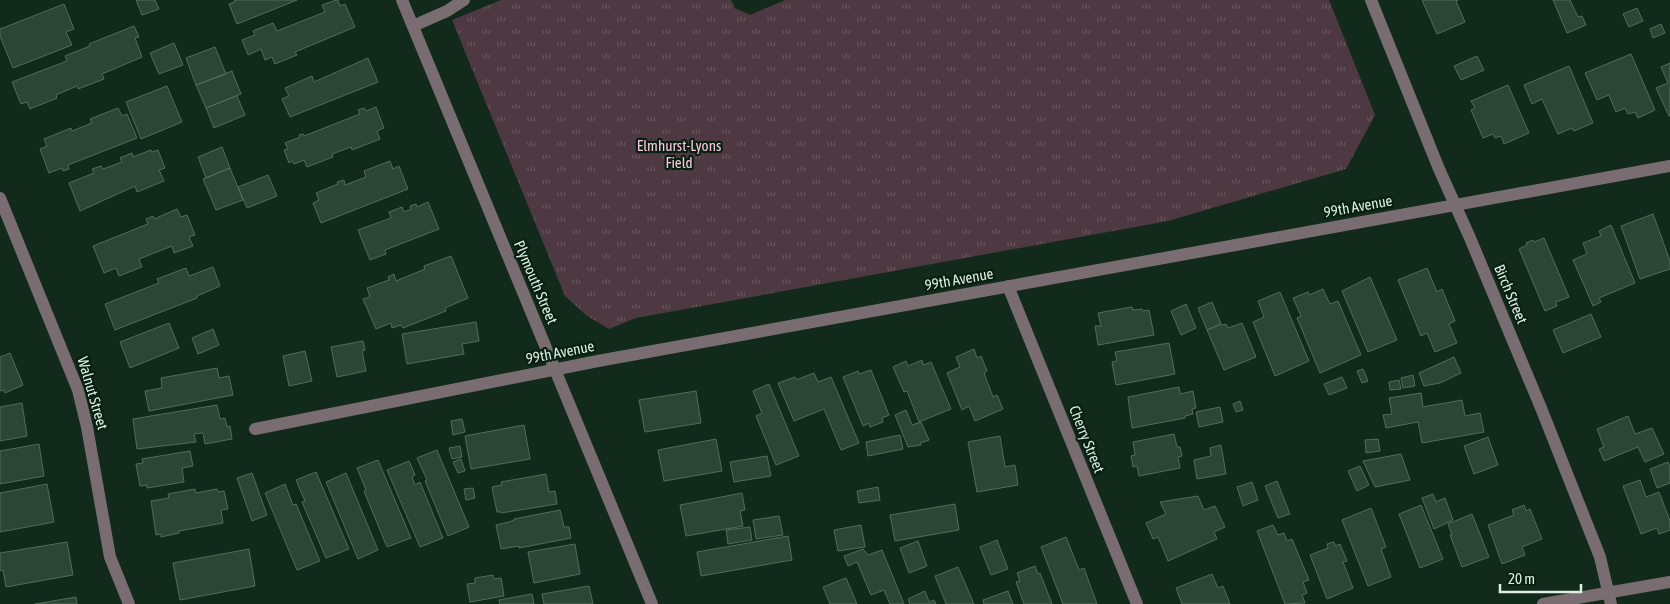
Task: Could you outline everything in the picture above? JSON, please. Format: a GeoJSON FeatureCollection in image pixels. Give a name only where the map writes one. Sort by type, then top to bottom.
{"type":"FeatureCollection","features":[{"type":"Feature","properties":{"kind":"street","name":"Plymouth Street"},"geometry":{"type":"LineString","coordinates":[[402,0],[652,604]]}},
{"type":"Feature","properties":{"kind":"street"},"geometry":{"type":"LineString","coordinates":[[413,26],[464,0]]}},
{"type":"Feature","properties":{"kind":"street","name":"Birch Street"},"geometry":{"type":"LineString","coordinates":[[1371,0],[1541,408],[1596,548],[1610,598]]}},
{"type":"Feature","properties":{"kind":"street","name":"99th Avenue"},"geometry":{"type":"LineString","coordinates":[[255,429],[555,369],[1670,166]]}},
{"type":"Feature","properties":{"kind":"street","name":"Walnut Street"},"geometry":{"type":"LineString","coordinates":[[0,198],[78,390],[87,427],[110,557],[129,604]]}},
{"type":"Feature","properties":{"kind":"street","name":"Cherry Street"},"geometry":{"type":"LineString","coordinates":[[1008,286],[1137,604]]}},
{"type":"Feature","properties":{"kind":"street"},"geometry":{"type":"LineString","coordinates":[[1543,604],[1610,598],[1670,582]]}},
{"type":"Feature","properties":{"kind":"green space","name":"Elmhurst-Lyons Field"},"geometry":{"type":"Polygon","coordinates":[[[501,0],[731,0],[735,8],[750,15],[785,0],[1329,0],[1375,115],[1346,169],[1168,221],[636,318],[609,329],[587,316],[565,296],[452,20],[501,0]]]}},
{"type":"Feature","properties":{"kind":"building"},"geometry":{"type":"Polygon","coordinates":[[[136,0],[155,0],[159,9],[142,15],[136,0]]]}},
{"type":"Feature","properties":{"kind":"building"},"geometry":{"type":"Polygon","coordinates":[[[234,0],[297,0],[237,24],[229,4],[235,2],[234,0]]]}},
{"type":"Feature","properties":{"kind":"building"},"geometry":{"type":"Polygon","coordinates":[[[338,0],[340,6],[345,4],[355,27],[295,52],[297,55],[275,64],[272,57],[265,60],[261,49],[248,55],[242,40],[255,35],[253,31],[273,23],[277,31],[325,12],[322,5],[338,0]]]}},
{"type":"Feature","properties":{"kind":"building"},"geometry":{"type":"Polygon","coordinates":[[[1422,0],[1458,0],[1456,1],[1465,22],[1437,34],[1422,0]]]}},
{"type":"Feature","properties":{"kind":"building"},"geometry":{"type":"Polygon","coordinates":[[[1553,0],[1570,0],[1578,17],[1582,16],[1586,25],[1567,33],[1553,0]]]}},
{"type":"Feature","properties":{"kind":"building"},"geometry":{"type":"Polygon","coordinates":[[[64,4],[74,29],[66,32],[72,45],[13,68],[0,36],[0,29],[64,4]]]}},
{"type":"Feature","properties":{"kind":"building"},"geometry":{"type":"Polygon","coordinates":[[[1637,8],[1643,21],[1629,27],[1623,14],[1637,8]]]}},
{"type":"Feature","properties":{"kind":"building"},"geometry":{"type":"Polygon","coordinates":[[[1661,24],[1665,33],[1653,38],[1650,29],[1661,24]]]}},
{"type":"Feature","properties":{"kind":"building"},"geometry":{"type":"Polygon","coordinates":[[[134,26],[139,37],[135,38],[142,57],[102,74],[104,79],[78,89],[77,86],[56,95],[57,98],[30,109],[27,102],[21,104],[12,82],[67,61],[65,56],[134,26]]]}},
{"type":"Feature","properties":{"kind":"building"},"geometry":{"type":"Polygon","coordinates":[[[174,43],[183,65],[159,74],[150,53],[174,43]]]}},
{"type":"Feature","properties":{"kind":"building"},"geometry":{"type":"Polygon","coordinates":[[[215,47],[226,74],[196,85],[186,58],[215,47]]]}},
{"type":"Feature","properties":{"kind":"building"},"geometry":{"type":"Polygon","coordinates":[[[1631,54],[1655,110],[1638,118],[1635,112],[1628,114],[1625,108],[1616,112],[1609,95],[1597,100],[1585,73],[1631,54]]]}},
{"type":"Feature","properties":{"kind":"building"},"geometry":{"type":"Polygon","coordinates":[[[1477,56],[1484,70],[1461,80],[1454,66],[1477,56]]]}},
{"type":"Feature","properties":{"kind":"building"},"geometry":{"type":"Polygon","coordinates":[[[368,58],[378,82],[290,117],[282,99],[289,96],[285,88],[312,76],[314,82],[368,58]]]}},
{"type":"Feature","properties":{"kind":"building"},"geometry":{"type":"Polygon","coordinates":[[[1670,63],[1669,116],[1656,88],[1668,83],[1661,67],[1670,63]]]}},
{"type":"Feature","properties":{"kind":"building"},"geometry":{"type":"Polygon","coordinates":[[[1569,66],[1593,123],[1574,131],[1572,128],[1558,134],[1542,99],[1532,104],[1524,85],[1569,66]]]}},
{"type":"Feature","properties":{"kind":"building"},"geometry":{"type":"Polygon","coordinates":[[[232,71],[241,94],[206,108],[196,85],[232,71]]]}},
{"type":"Feature","properties":{"kind":"building"},"geometry":{"type":"Polygon","coordinates":[[[1508,85],[1529,133],[1504,144],[1501,136],[1495,138],[1493,134],[1483,138],[1471,110],[1475,108],[1471,101],[1508,85]]]}},
{"type":"Feature","properties":{"kind":"building"},"geometry":{"type":"Polygon","coordinates":[[[167,86],[182,122],[141,139],[126,102],[167,86]]]}},
{"type":"Feature","properties":{"kind":"building"},"geometry":{"type":"Polygon","coordinates":[[[237,96],[245,115],[214,128],[206,108],[237,96]]]}},
{"type":"Feature","properties":{"kind":"building"},"geometry":{"type":"Polygon","coordinates":[[[376,107],[384,128],[377,131],[380,139],[352,150],[351,147],[332,154],[333,157],[307,167],[304,160],[294,164],[292,161],[289,163],[284,150],[288,149],[285,143],[300,137],[299,135],[303,134],[304,136],[360,114],[358,110],[364,108],[366,111],[376,107]]]}},
{"type":"Feature","properties":{"kind":"building"},"geometry":{"type":"Polygon","coordinates":[[[118,108],[122,116],[127,114],[137,138],[68,165],[69,169],[63,171],[62,168],[49,173],[40,149],[47,146],[44,139],[71,128],[72,131],[92,123],[90,119],[118,108]]]}},
{"type":"Feature","properties":{"kind":"building"},"geometry":{"type":"Polygon","coordinates":[[[222,147],[230,168],[206,178],[198,157],[222,147]]]}},
{"type":"Feature","properties":{"kind":"building"},"geometry":{"type":"Polygon","coordinates":[[[151,150],[152,152],[158,150],[165,168],[159,170],[164,181],[137,192],[135,186],[80,211],[69,183],[94,173],[92,169],[101,166],[103,169],[122,162],[120,158],[132,153],[133,157],[151,150]]]}},
{"type":"Feature","properties":{"kind":"building"},"geometry":{"type":"Polygon","coordinates":[[[390,161],[393,169],[399,166],[408,189],[321,223],[313,203],[319,200],[316,193],[338,184],[337,182],[344,180],[345,185],[366,177],[364,171],[390,161]]]}},
{"type":"Feature","properties":{"kind":"building"},"geometry":{"type":"Polygon","coordinates":[[[230,168],[243,200],[216,210],[203,179],[230,168]]]}},
{"type":"Feature","properties":{"kind":"building"},"geometry":{"type":"Polygon","coordinates":[[[268,175],[277,196],[247,208],[238,187],[268,175]]]}},
{"type":"Feature","properties":{"kind":"building"},"geometry":{"type":"Polygon","coordinates":[[[428,202],[439,229],[385,250],[386,254],[370,260],[358,230],[391,218],[389,212],[402,207],[404,212],[411,209],[410,206],[416,204],[417,207],[428,202]]]}},
{"type":"Feature","properties":{"kind":"building"},"geometry":{"type":"Polygon","coordinates":[[[177,209],[181,217],[187,215],[195,235],[189,237],[193,246],[174,253],[172,246],[139,259],[142,267],[119,276],[116,268],[104,273],[93,246],[148,224],[146,219],[153,216],[154,219],[177,209]]]}},
{"type":"Feature","properties":{"kind":"building"},"geometry":{"type":"Polygon","coordinates":[[[1653,214],[1670,261],[1670,269],[1640,279],[1621,226],[1653,214]]]}},
{"type":"Feature","properties":{"kind":"building"},"geometry":{"type":"Polygon","coordinates":[[[1611,225],[1635,283],[1599,298],[1601,302],[1593,306],[1573,260],[1587,254],[1583,243],[1601,236],[1599,231],[1611,225]]]}},
{"type":"Feature","properties":{"kind":"building"},"geometry":{"type":"Polygon","coordinates":[[[1544,238],[1569,297],[1556,302],[1557,306],[1545,311],[1519,249],[1527,245],[1526,243],[1544,238]]]}},
{"type":"Feature","properties":{"kind":"building"},"geometry":{"type":"Polygon","coordinates":[[[451,256],[468,298],[445,308],[446,311],[403,328],[401,325],[392,328],[391,323],[376,329],[363,299],[370,297],[367,288],[389,280],[388,277],[394,274],[396,281],[425,269],[424,266],[451,256]]]}},
{"type":"Feature","properties":{"kind":"building"},"geometry":{"type":"Polygon","coordinates":[[[213,267],[220,286],[197,296],[197,298],[115,330],[105,304],[159,283],[157,279],[186,268],[189,276],[213,267]]]}},
{"type":"Feature","properties":{"kind":"building"},"geometry":{"type":"Polygon","coordinates":[[[1427,268],[1437,292],[1442,289],[1455,321],[1449,324],[1457,343],[1435,352],[1427,333],[1421,336],[1398,280],[1427,268]]]}},
{"type":"Feature","properties":{"kind":"building"},"geometry":{"type":"Polygon","coordinates":[[[1370,277],[1397,340],[1368,352],[1342,291],[1370,277]]]}},
{"type":"Feature","properties":{"kind":"building"},"geometry":{"type":"Polygon","coordinates":[[[1323,289],[1330,304],[1338,301],[1361,355],[1320,373],[1297,318],[1301,316],[1293,298],[1308,292],[1309,295],[1323,289]]]}},
{"type":"Feature","properties":{"kind":"building"},"geometry":{"type":"Polygon","coordinates":[[[1280,292],[1309,361],[1275,376],[1253,322],[1264,317],[1258,301],[1280,292]]]}},
{"type":"Feature","properties":{"kind":"building"},"geometry":{"type":"Polygon","coordinates":[[[1212,302],[1221,324],[1207,330],[1198,308],[1212,302]]]}},
{"type":"Feature","properties":{"kind":"building"},"geometry":{"type":"Polygon","coordinates":[[[1186,304],[1196,328],[1181,335],[1171,311],[1186,304]]]}},
{"type":"Feature","properties":{"kind":"building"},"geometry":{"type":"Polygon","coordinates":[[[1132,307],[1133,310],[1149,310],[1154,335],[1098,345],[1095,326],[1101,326],[1098,313],[1132,307]]]}},
{"type":"Feature","properties":{"kind":"building"},"geometry":{"type":"Polygon","coordinates":[[[1591,314],[1601,337],[1563,353],[1553,330],[1591,314]]]}},
{"type":"Feature","properties":{"kind":"building"},"geometry":{"type":"Polygon","coordinates":[[[476,322],[479,341],[462,344],[464,354],[407,364],[402,334],[476,322]]]}},
{"type":"Feature","properties":{"kind":"building"},"geometry":{"type":"Polygon","coordinates":[[[169,323],[179,348],[130,368],[120,342],[169,323]]]}},
{"type":"Feature","properties":{"kind":"building"},"geometry":{"type":"Polygon","coordinates":[[[1242,323],[1256,357],[1224,370],[1207,330],[1221,324],[1226,324],[1228,328],[1242,323]]]}},
{"type":"Feature","properties":{"kind":"building"},"geometry":{"type":"Polygon","coordinates":[[[213,329],[219,345],[198,354],[192,338],[213,329]]]}},
{"type":"Feature","properties":{"kind":"building"},"geometry":{"type":"Polygon","coordinates":[[[363,341],[365,350],[362,351],[366,371],[337,377],[331,347],[363,341]]]}},
{"type":"Feature","properties":{"kind":"building"},"geometry":{"type":"Polygon","coordinates":[[[1169,343],[1175,374],[1116,385],[1112,362],[1117,361],[1115,352],[1169,343]]]}},
{"type":"Feature","properties":{"kind":"building"},"geometry":{"type":"Polygon","coordinates":[[[974,349],[977,358],[981,356],[987,371],[984,373],[993,397],[997,395],[1003,409],[975,421],[969,406],[962,410],[947,373],[960,367],[956,357],[974,349]]]}},
{"type":"Feature","properties":{"kind":"building"},"geometry":{"type":"Polygon","coordinates":[[[305,351],[312,381],[289,386],[283,356],[305,351]]]}},
{"type":"Feature","properties":{"kind":"building"},"geometry":{"type":"Polygon","coordinates":[[[10,353],[23,385],[5,393],[4,390],[0,391],[0,357],[10,353]]]}},
{"type":"Feature","properties":{"kind":"building"},"geometry":{"type":"Polygon","coordinates":[[[1454,357],[1461,373],[1440,383],[1424,386],[1419,373],[1454,357]]]}},
{"type":"Feature","properties":{"kind":"building"},"geometry":{"type":"Polygon","coordinates":[[[922,360],[923,365],[931,362],[951,409],[919,422],[907,391],[904,392],[893,367],[906,361],[908,366],[922,360]]]}},
{"type":"Feature","properties":{"kind":"building"},"geometry":{"type":"Polygon","coordinates":[[[217,368],[219,378],[229,376],[233,395],[149,411],[145,391],[162,388],[161,378],[217,368]]]}},
{"type":"Feature","properties":{"kind":"building"},"geometry":{"type":"Polygon","coordinates":[[[1363,369],[1368,381],[1362,383],[1357,371],[1363,369]]]}},
{"type":"Feature","properties":{"kind":"building"},"geometry":{"type":"Polygon","coordinates":[[[871,370],[889,415],[882,418],[883,422],[870,427],[869,423],[863,426],[843,377],[858,371],[859,374],[871,370]]]}},
{"type":"Feature","properties":{"kind":"building"},"geometry":{"type":"Polygon","coordinates":[[[814,373],[818,382],[831,377],[859,443],[841,450],[824,409],[794,421],[778,383],[795,377],[796,380],[814,373]]]}},
{"type":"Feature","properties":{"kind":"building"},"geometry":{"type":"Polygon","coordinates":[[[1413,375],[1415,386],[1403,388],[1401,378],[1413,375]]]}},
{"type":"Feature","properties":{"kind":"building"},"geometry":{"type":"Polygon","coordinates":[[[1342,377],[1347,388],[1329,395],[1324,384],[1342,377]]]}},
{"type":"Feature","properties":{"kind":"building"},"geometry":{"type":"Polygon","coordinates":[[[1399,380],[1401,389],[1390,390],[1389,382],[1399,380]]]}},
{"type":"Feature","properties":{"kind":"building"},"geometry":{"type":"Polygon","coordinates":[[[769,384],[799,456],[776,465],[756,416],[762,413],[753,391],[769,384]]]}},
{"type":"Feature","properties":{"kind":"building"},"geometry":{"type":"Polygon","coordinates":[[[1179,387],[1180,394],[1193,391],[1196,408],[1192,409],[1193,414],[1185,416],[1185,418],[1132,428],[1128,397],[1179,387]]]}},
{"type":"Feature","properties":{"kind":"building"},"geometry":{"type":"Polygon","coordinates":[[[696,391],[701,423],[645,432],[639,400],[696,391]]]}},
{"type":"Feature","properties":{"kind":"building"},"geometry":{"type":"Polygon","coordinates":[[[1421,393],[1423,407],[1462,400],[1465,416],[1480,413],[1484,432],[1422,443],[1418,422],[1386,428],[1383,415],[1392,414],[1389,398],[1421,393]]]}},
{"type":"Feature","properties":{"kind":"building"},"geometry":{"type":"Polygon","coordinates":[[[1240,401],[1243,410],[1236,412],[1233,404],[1240,401]]]}},
{"type":"Feature","properties":{"kind":"building"},"geometry":{"type":"Polygon","coordinates":[[[22,403],[27,436],[0,441],[0,407],[22,403]]]}},
{"type":"Feature","properties":{"kind":"building"},"geometry":{"type":"Polygon","coordinates":[[[217,405],[220,419],[225,418],[227,427],[230,426],[232,439],[205,444],[203,433],[194,434],[196,442],[137,449],[133,419],[217,405]]]}},
{"type":"Feature","properties":{"kind":"building"},"geometry":{"type":"Polygon","coordinates":[[[1220,407],[1223,422],[1199,427],[1196,412],[1220,407]]]}},
{"type":"Feature","properties":{"kind":"building"},"geometry":{"type":"Polygon","coordinates":[[[906,410],[912,425],[921,422],[929,440],[920,443],[921,445],[908,447],[895,415],[906,410]]]}},
{"type":"Feature","properties":{"kind":"building"},"geometry":{"type":"Polygon","coordinates":[[[1628,416],[1635,434],[1652,428],[1664,454],[1645,462],[1638,447],[1604,461],[1599,449],[1604,447],[1597,429],[1628,416]]]}},
{"type":"Feature","properties":{"kind":"building"},"geometry":{"type":"Polygon","coordinates":[[[462,419],[465,432],[453,435],[451,421],[462,419]]]}},
{"type":"Feature","properties":{"kind":"building"},"geometry":{"type":"Polygon","coordinates":[[[524,425],[530,459],[471,469],[465,436],[524,425]]]}},
{"type":"Feature","properties":{"kind":"building"},"geometry":{"type":"Polygon","coordinates":[[[1174,434],[1177,447],[1180,447],[1182,456],[1178,457],[1180,468],[1139,476],[1137,466],[1133,467],[1131,456],[1135,455],[1133,442],[1174,434]]]}},
{"type":"Feature","properties":{"kind":"building"},"geometry":{"type":"Polygon","coordinates":[[[900,435],[903,449],[868,456],[866,442],[900,435]]]}},
{"type":"Feature","properties":{"kind":"building"},"geometry":{"type":"Polygon","coordinates":[[[1000,436],[1005,467],[1015,465],[1018,485],[977,492],[968,442],[1000,436]]]}},
{"type":"Feature","properties":{"kind":"building"},"geometry":{"type":"Polygon","coordinates":[[[1488,437],[1498,465],[1474,474],[1464,446],[1488,437]]]}},
{"type":"Feature","properties":{"kind":"building"},"geometry":{"type":"Polygon","coordinates":[[[716,439],[722,471],[664,481],[658,450],[716,439]]]}},
{"type":"Feature","properties":{"kind":"building"},"geometry":{"type":"Polygon","coordinates":[[[1378,439],[1380,451],[1366,453],[1365,440],[1378,439]]]}},
{"type":"Feature","properties":{"kind":"building"},"geometry":{"type":"Polygon","coordinates":[[[39,444],[44,476],[0,484],[0,451],[39,444]]]}},
{"type":"Feature","properties":{"kind":"building"},"geometry":{"type":"Polygon","coordinates":[[[1221,445],[1226,474],[1197,479],[1194,460],[1211,456],[1210,448],[1221,445]]]}},
{"type":"Feature","properties":{"kind":"building"},"geometry":{"type":"Polygon","coordinates":[[[460,446],[462,457],[452,459],[449,448],[460,446]]]}},
{"type":"Feature","properties":{"kind":"building"},"geometry":{"type":"Polygon","coordinates":[[[437,450],[469,527],[448,536],[417,458],[437,450]]]}},
{"type":"Feature","properties":{"kind":"building"},"geometry":{"type":"Polygon","coordinates":[[[190,451],[193,466],[182,468],[184,482],[147,488],[147,485],[140,486],[136,464],[143,463],[142,459],[190,451]]]}},
{"type":"Feature","properties":{"kind":"building"},"geometry":{"type":"Polygon","coordinates":[[[1401,454],[1410,480],[1375,487],[1363,461],[1401,454]]]}},
{"type":"Feature","properties":{"kind":"building"},"geometry":{"type":"Polygon","coordinates":[[[767,456],[771,476],[734,482],[730,462],[767,456]]]}},
{"type":"Feature","properties":{"kind":"building"},"geometry":{"type":"Polygon","coordinates":[[[461,459],[465,471],[458,473],[453,462],[461,459]]]}},
{"type":"Feature","properties":{"kind":"building"},"geometry":{"type":"Polygon","coordinates":[[[378,460],[411,538],[387,547],[364,491],[366,490],[357,468],[378,460]]]}},
{"type":"Feature","properties":{"kind":"building"},"geometry":{"type":"Polygon","coordinates":[[[409,461],[415,475],[412,477],[415,485],[420,482],[443,538],[420,547],[387,470],[409,461]]]}},
{"type":"Feature","properties":{"kind":"building"},"geometry":{"type":"Polygon","coordinates":[[[1668,462],[1670,467],[1670,483],[1657,488],[1650,469],[1668,462]]]}},
{"type":"Feature","properties":{"kind":"building"},"geometry":{"type":"Polygon","coordinates":[[[1360,466],[1369,485],[1357,491],[1348,471],[1360,466]]]}},
{"type":"Feature","properties":{"kind":"building"},"geometry":{"type":"Polygon","coordinates":[[[316,472],[349,549],[326,558],[302,502],[305,501],[296,480],[316,472]]]}},
{"type":"Feature","properties":{"kind":"building"},"geometry":{"type":"Polygon","coordinates":[[[252,473],[267,515],[252,521],[237,478],[252,473]]]}},
{"type":"Feature","properties":{"kind":"building"},"geometry":{"type":"Polygon","coordinates":[[[346,473],[378,550],[358,559],[326,482],[346,473]]]}},
{"type":"Feature","properties":{"kind":"building"},"geometry":{"type":"Polygon","coordinates":[[[546,474],[549,492],[555,491],[557,504],[501,513],[497,512],[492,487],[502,485],[501,482],[546,474]]]}},
{"type":"Feature","properties":{"kind":"building"},"geometry":{"type":"Polygon","coordinates":[[[1640,480],[1646,497],[1659,492],[1670,521],[1670,530],[1659,534],[1657,528],[1641,534],[1623,486],[1640,480]]]}},
{"type":"Feature","properties":{"kind":"building"},"geometry":{"type":"Polygon","coordinates":[[[1277,481],[1290,514],[1278,518],[1265,486],[1277,481]]]}},
{"type":"Feature","properties":{"kind":"building"},"geometry":{"type":"Polygon","coordinates":[[[1252,482],[1258,500],[1243,506],[1237,487],[1252,482]]]}},
{"type":"Feature","properties":{"kind":"building"},"geometry":{"type":"Polygon","coordinates":[[[47,484],[54,522],[0,532],[0,493],[47,484]]]}},
{"type":"Feature","properties":{"kind":"building"},"geometry":{"type":"Polygon","coordinates":[[[285,484],[293,505],[296,504],[320,561],[297,570],[265,493],[285,484]]]}},
{"type":"Feature","properties":{"kind":"building"},"geometry":{"type":"Polygon","coordinates":[[[878,487],[880,500],[859,503],[857,491],[878,487]]]}},
{"type":"Feature","properties":{"kind":"building"},"geometry":{"type":"Polygon","coordinates":[[[473,488],[475,498],[466,500],[464,489],[473,488]]]}},
{"type":"Feature","properties":{"kind":"building"},"geometry":{"type":"Polygon","coordinates":[[[195,489],[196,493],[217,489],[218,492],[224,491],[228,509],[221,510],[223,523],[179,531],[179,533],[161,537],[161,534],[156,535],[151,501],[169,498],[168,494],[195,489]]]}},
{"type":"Feature","properties":{"kind":"building"},"geometry":{"type":"Polygon","coordinates":[[[742,493],[745,510],[740,511],[743,526],[686,536],[680,505],[742,493]]]}},
{"type":"Feature","properties":{"kind":"building"},"geometry":{"type":"Polygon","coordinates":[[[1433,494],[1436,502],[1445,498],[1453,520],[1434,529],[1422,498],[1433,494]]]}},
{"type":"Feature","properties":{"kind":"building"},"geometry":{"type":"Polygon","coordinates":[[[1198,496],[1204,510],[1215,506],[1225,527],[1214,532],[1217,539],[1168,561],[1158,537],[1153,539],[1146,523],[1166,514],[1160,502],[1198,496]]]}},
{"type":"Feature","properties":{"kind":"building"},"geometry":{"type":"Polygon","coordinates":[[[955,504],[959,530],[895,541],[890,515],[955,504]]]}},
{"type":"Feature","properties":{"kind":"building"},"geometry":{"type":"Polygon","coordinates":[[[1421,505],[1443,559],[1420,568],[1399,514],[1421,505]]]}},
{"type":"Feature","properties":{"kind":"building"},"geometry":{"type":"Polygon","coordinates":[[[1524,505],[1526,511],[1530,509],[1542,539],[1522,547],[1525,555],[1502,564],[1488,525],[1514,515],[1512,510],[1524,505]]]}},
{"type":"Feature","properties":{"kind":"building"},"geometry":{"type":"Polygon","coordinates":[[[1371,508],[1386,547],[1381,549],[1391,577],[1368,586],[1342,520],[1371,508]]]}},
{"type":"Feature","properties":{"kind":"building"},"geometry":{"type":"Polygon","coordinates":[[[560,510],[564,527],[569,527],[571,538],[519,548],[519,546],[501,549],[496,525],[514,519],[560,510]]]}},
{"type":"Feature","properties":{"kind":"building"},"geometry":{"type":"Polygon","coordinates":[[[1472,514],[1489,557],[1462,567],[1450,535],[1452,535],[1448,524],[1472,514]]]}},
{"type":"Feature","properties":{"kind":"building"},"geometry":{"type":"Polygon","coordinates":[[[779,516],[783,535],[756,539],[753,520],[779,516]]]}},
{"type":"Feature","properties":{"kind":"building"},"geometry":{"type":"Polygon","coordinates":[[[861,525],[865,547],[838,551],[834,530],[861,525]]]}},
{"type":"Feature","properties":{"kind":"building"},"geometry":{"type":"Polygon","coordinates":[[[1273,525],[1278,535],[1284,533],[1287,541],[1292,539],[1309,580],[1303,582],[1307,593],[1302,595],[1305,603],[1285,604],[1257,531],[1273,525]]]}},
{"type":"Feature","properties":{"kind":"building"},"geometry":{"type":"Polygon","coordinates":[[[750,527],[752,540],[728,544],[726,530],[750,527]]]}},
{"type":"Feature","properties":{"kind":"building"},"geometry":{"type":"Polygon","coordinates":[[[788,536],[792,560],[701,576],[697,552],[788,536]]]}},
{"type":"Feature","properties":{"kind":"building"},"geometry":{"type":"Polygon","coordinates":[[[1066,537],[1079,570],[1084,568],[1097,604],[1063,604],[1041,547],[1066,537]]]}},
{"type":"Feature","properties":{"kind":"building"},"geometry":{"type":"Polygon","coordinates":[[[997,540],[1008,569],[991,575],[980,547],[997,540]]]}},
{"type":"Feature","properties":{"kind":"building"},"geometry":{"type":"Polygon","coordinates":[[[918,541],[927,566],[909,573],[900,548],[918,541]]]}},
{"type":"Feature","properties":{"kind":"building"},"geometry":{"type":"Polygon","coordinates":[[[67,542],[73,575],[6,587],[3,570],[0,571],[0,553],[67,542]]]}},
{"type":"Feature","properties":{"kind":"building"},"geometry":{"type":"Polygon","coordinates":[[[1334,542],[1335,546],[1340,544],[1347,561],[1343,562],[1353,588],[1327,599],[1310,555],[1328,548],[1327,544],[1334,542]]]}},
{"type":"Feature","properties":{"kind":"building"},"geometry":{"type":"Polygon","coordinates":[[[575,544],[580,574],[534,583],[528,552],[575,544]]]}},
{"type":"Feature","properties":{"kind":"building"},"geometry":{"type":"Polygon","coordinates":[[[249,549],[255,586],[180,600],[173,563],[249,549]]]}},
{"type":"Feature","properties":{"kind":"building"},"geometry":{"type":"Polygon","coordinates":[[[863,549],[868,555],[882,550],[904,604],[890,604],[884,590],[871,595],[857,562],[848,566],[844,556],[863,549]]]}},
{"type":"Feature","properties":{"kind":"building"},"geometry":{"type":"Polygon","coordinates":[[[1035,566],[1038,574],[1040,573],[1052,604],[1024,604],[1016,582],[1020,581],[1017,573],[1035,566]]]}},
{"type":"Feature","properties":{"kind":"building"},"geometry":{"type":"Polygon","coordinates":[[[958,567],[974,604],[946,604],[935,576],[958,567]]]}},
{"type":"Feature","properties":{"kind":"building"},"geometry":{"type":"Polygon","coordinates":[[[1212,574],[1218,588],[1223,586],[1230,604],[1182,604],[1176,588],[1212,574]]]}},
{"type":"Feature","properties":{"kind":"building"},"geometry":{"type":"Polygon","coordinates":[[[493,575],[494,579],[501,578],[504,596],[470,602],[467,584],[475,583],[475,578],[493,575]]]}},
{"type":"Feature","properties":{"kind":"building"},"geometry":{"type":"Polygon","coordinates":[[[846,578],[857,604],[830,604],[823,587],[846,578]]]}},
{"type":"Feature","properties":{"kind":"building"},"geometry":{"type":"Polygon","coordinates":[[[589,586],[593,604],[544,604],[542,594],[589,586]]]}},
{"type":"Feature","properties":{"kind":"building"},"geometry":{"type":"Polygon","coordinates":[[[925,591],[929,602],[934,600],[936,604],[910,604],[908,599],[925,591]]]}},
{"type":"Feature","properties":{"kind":"building"},"geometry":{"type":"Polygon","coordinates":[[[1008,591],[1013,604],[984,604],[983,600],[1008,591]]]}},
{"type":"Feature","properties":{"kind":"building"},"geometry":{"type":"Polygon","coordinates":[[[532,594],[534,604],[500,604],[499,600],[532,594]]]}},
{"type":"Feature","properties":{"kind":"building"},"geometry":{"type":"Polygon","coordinates":[[[76,597],[77,604],[35,604],[76,597]]]}}]}
